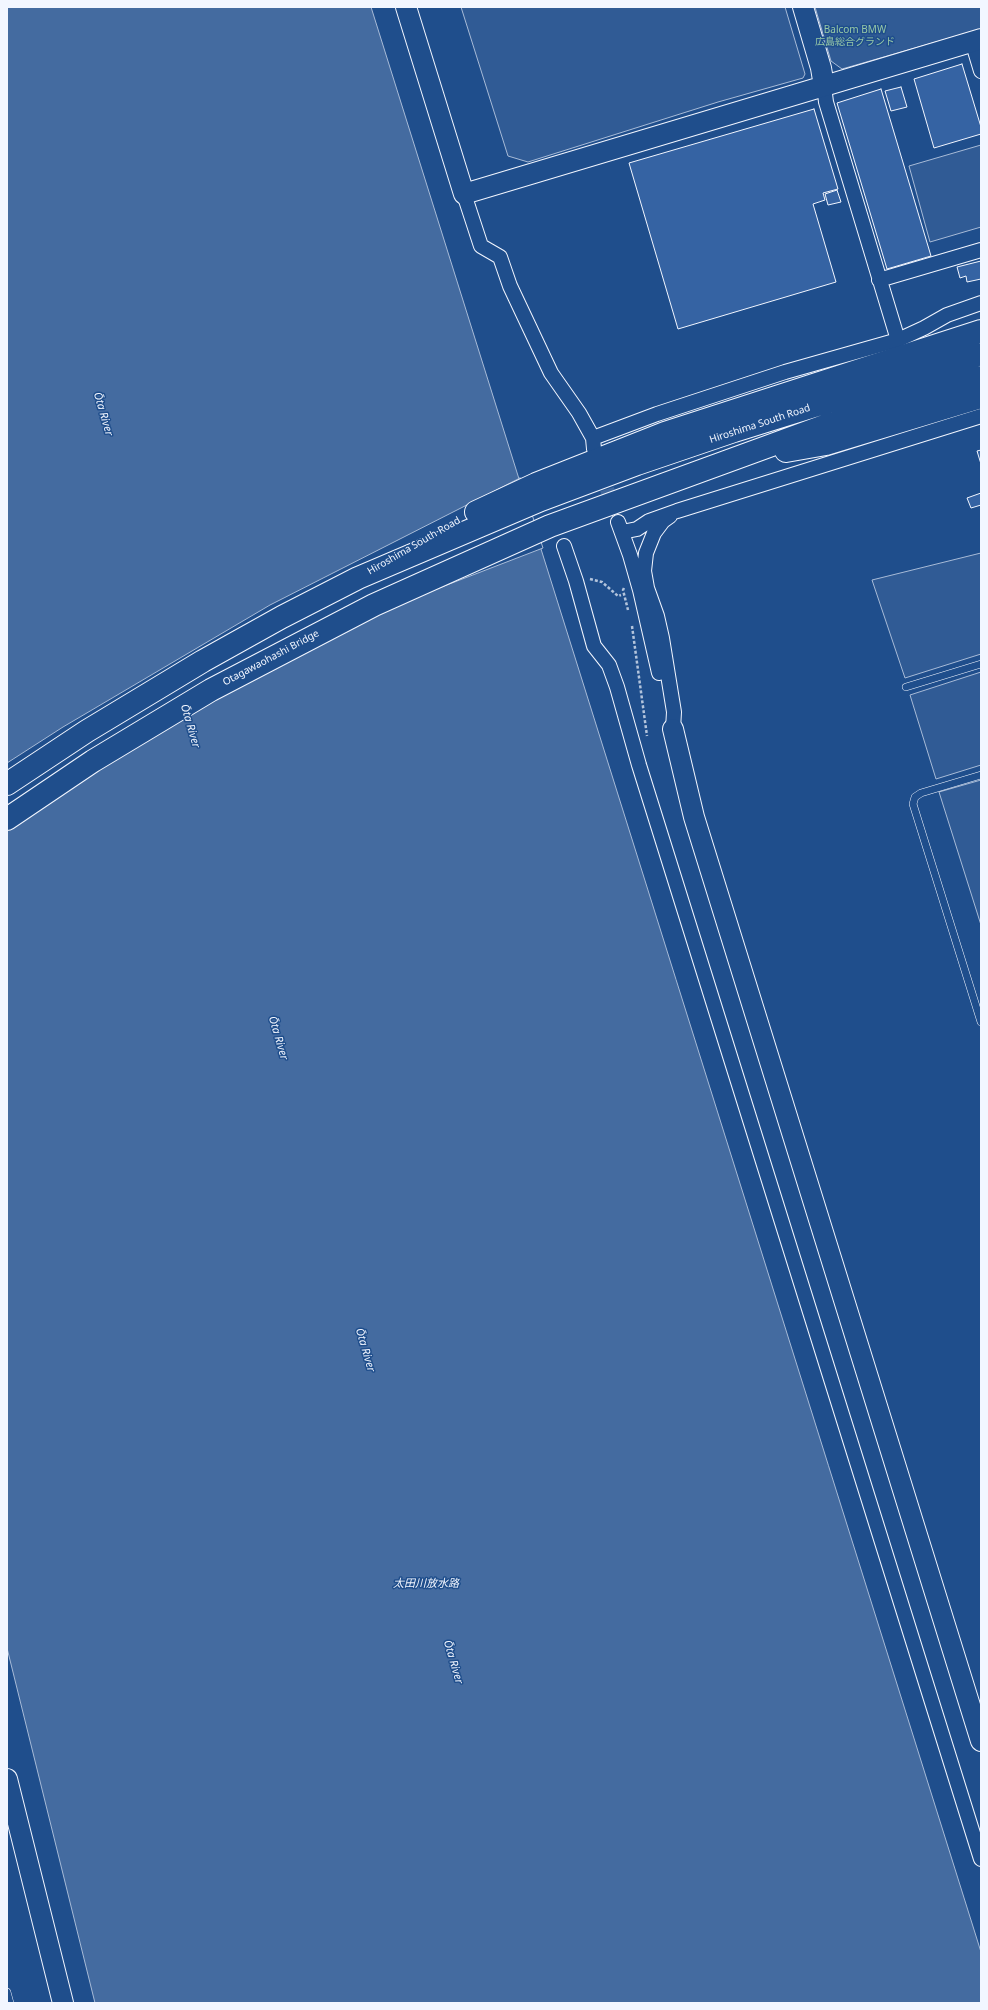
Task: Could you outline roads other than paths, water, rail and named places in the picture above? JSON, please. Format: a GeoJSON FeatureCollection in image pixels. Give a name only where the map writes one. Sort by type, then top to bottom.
{"type":"FeatureCollection","features":[{"type":"Feature","properties":{"kind":"highway"},"geometry":{"type":"LineString","coordinates":[[539,492],[679,429],[981,331]]}},
{"type":"Feature","properties":{"kind":"highway","name":"Hiroshima South Road"},"geometry":{"type":"LineString","coordinates":[[7,784],[87,730],[203,661],[282,617],[358,578],[446,526],[539,492],[637,464],[734,431],[981,354]]}},
{"type":"Feature","properties":{"kind":"highway"},"geometry":{"type":"LineString","coordinates":[[740,458],[824,426],[981,377]]}},
{"type":"Feature","properties":{"kind":"highway"},"geometry":{"type":"LineString","coordinates":[[740,458],[826,444],[981,397]]}},
{"type":"Feature","properties":{"kind":"highway","name":"Otagawaohashi Bridge"},"geometry":{"type":"LineString","coordinates":[[7,819],[93,761],[204,694],[374,605],[550,526],[740,458]]}},
{"type":"Feature","properties":{"kind":"street"},"geometry":{"type":"LineString","coordinates":[[406,7],[481,246],[500,257],[510,286],[551,373],[579,413],[594,443],[721,392],[898,340],[948,315],[981,303]]}},
{"type":"Feature","properties":{"kind":"street"},"geometry":{"type":"LineString","coordinates":[[803,7],[822,68],[826,102],[898,340]]}},
{"type":"Feature","properties":{"kind":"street"},"geometry":{"type":"LineString","coordinates":[[464,194],[976,40],[981,72]]}},
{"type":"Feature","properties":{"kind":"street"},"geometry":{"type":"LineString","coordinates":[[879,280],[981,250]]}},
{"type":"Feature","properties":{"kind":"street"},"geometry":{"type":"LineString","coordinates":[[981,416],[677,511],[649,521],[637,529],[620,527],[640,590],[657,662],[666,712],[673,729],[696,825],[981,1742]]}},
{"type":"Feature","properties":{"kind":"street"},"geometry":{"type":"LineString","coordinates":[[673,729],[674,712],[662,638],[657,616],[647,588],[644,571],[646,553],[654,533],[663,521],[677,511]]}},
{"type":"Feature","properties":{"kind":"street"},"geometry":{"type":"LineString","coordinates":[[564,546],[594,646],[609,665],[617,687],[638,765],[981,1860]]}},
{"type":"Feature","properties":{"kind":"street"},"geometry":{"type":"LineString","coordinates":[[7,1778],[63,2003]]}},
{"type":"Feature","properties":{"kind":"lane"},"geometry":{"type":"LineString","coordinates":[[906,687],[981,664]]}},
{"type":"Feature","properties":{"kind":"lane"},"geometry":{"type":"LineString","coordinates":[[981,775],[921,793],[915,797],[913,804],[981,1022]]}},
{"type":"Feature","properties":{"kind":"lane"},"geometry":{"type":"LineString","coordinates":[[7,1992],[10,2003]]}},
{"type":"Feature","properties":{"kind":"water","name":"太田川放水路"},"geometry":{"type":"Polygon","coordinates":[[[7,7],[371,7],[981,1952],[981,2003],[95,2003],[7,1648],[7,7]]]}},
{"type":"Feature","properties":{"kind":"tunnel"},"geometry":{"type":"LineString","coordinates":[[601,469],[614,512]]}},
{"type":"Feature","properties":{"kind":"park label","name":"Balcom BMW 広島総合グランド"},"geometry":{"type":"Point","coordinates":[855,36]}},
{"type":"Feature","properties":{"kind":"water label","name":"Ōta River"},"geometry":{"type":"Point","coordinates":[103,414]}},
{"type":"Feature","properties":{"kind":"water label","name":"Ōta River"},"geometry":{"type":"Point","coordinates":[190,726]}},
{"type":"Feature","properties":{"kind":"water label","name":"Ōta River"},"geometry":{"type":"Point","coordinates":[278,1038]}},
{"type":"Feature","properties":{"kind":"water label","name":"Ōta River"},"geometry":{"type":"Point","coordinates":[365,1350]}},
{"type":"Feature","properties":{"kind":"water label","name":"Ōta River"},"geometry":{"type":"Point","coordinates":[453,1662]}}]}
